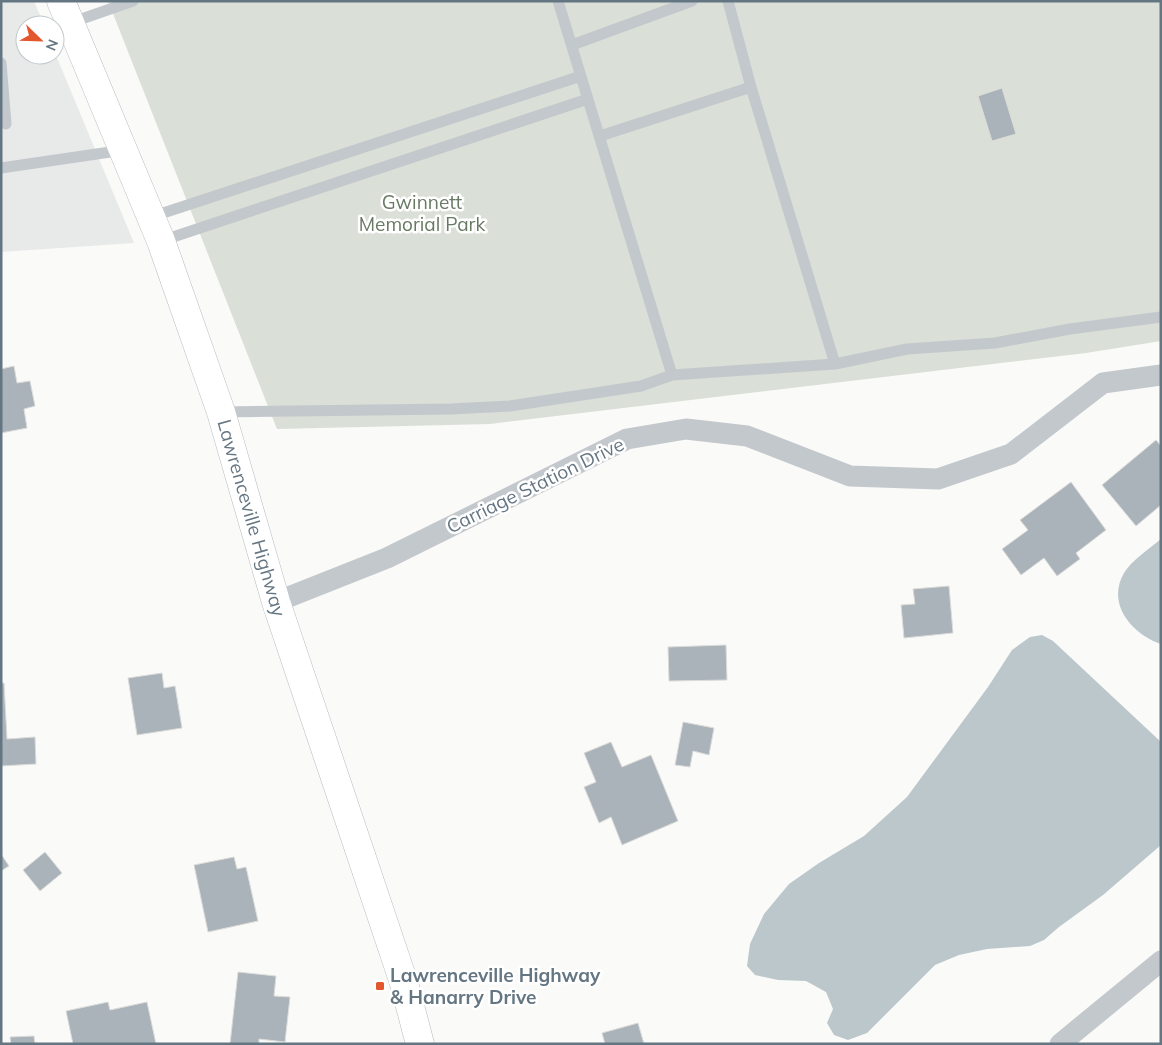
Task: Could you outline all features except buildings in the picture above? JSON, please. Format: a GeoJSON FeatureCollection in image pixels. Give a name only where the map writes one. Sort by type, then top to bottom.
{"type":"FeatureCollection","features":[{"type":"Feature","properties":{"kind":"main road","name":"Lawrenceville Highway"},"geometry":{"type":"LineString","coordinates":[[66,12],[156,229],[221,412],[276,602],[404,984],[420,1044]]}},
{"type":"Feature","properties":{"kind":"street","name":"Carriage Station Drive"},"geometry":{"type":"LineString","coordinates":[[276,602],[387,558],[628,439],[686,428],[747,436],[850,476],[938,479],[1011,454],[1103,383],[1161,375]]}},
{"type":"Feature","properties":{"kind":"street"},"geometry":{"type":"LineString","coordinates":[[1060,1044],[1161,961]]}},
{"type":"Feature","properties":{"kind":"lane"},"geometry":{"type":"LineString","coordinates":[[66,12],[133,1]]}},
{"type":"Feature","properties":{"kind":"lane"},"geometry":{"type":"LineString","coordinates":[[558,1],[672,375]]}},
{"type":"Feature","properties":{"kind":"lane"},"geometry":{"type":"LineString","coordinates":[[572,44],[692,1]]}},
{"type":"Feature","properties":{"kind":"lane"},"geometry":{"type":"LineString","coordinates":[[728,1],[834,364]]}},
{"type":"Feature","properties":{"kind":"lane"},"geometry":{"type":"LineString","coordinates":[[1,64],[6,124]]}},
{"type":"Feature","properties":{"kind":"lane"},"geometry":{"type":"LineString","coordinates":[[156,229],[581,76]]}},
{"type":"Feature","properties":{"kind":"lane"},"geometry":{"type":"LineString","coordinates":[[600,136],[752,87]]}},
{"type":"Feature","properties":{"kind":"lane"},"geometry":{"type":"LineString","coordinates":[[156,229],[588,99]]}},
{"type":"Feature","properties":{"kind":"lane"},"geometry":{"type":"LineString","coordinates":[[1,168],[124,150]]}},
{"type":"Feature","properties":{"kind":"lane"},"geometry":{"type":"LineString","coordinates":[[221,412],[451,409],[510,406],[641,386],[672,375],[834,364],[907,349],[995,343],[1070,329],[1161,316]]}},
{"type":"Feature","properties":{"kind":"shaded area"},"geometry":{"type":"Polygon","coordinates":[[[1,1],[34,1],[40,15],[15,15],[15,65],[60,65],[134,243],[1,252],[1,1]]]}},
{"type":"Feature","properties":{"kind":"shaded area"},"geometry":{"type":"Polygon","coordinates":[[[1161,539],[1161,644],[1140,633],[1132,625],[1120,606],[1118,596],[1119,585],[1127,568],[1161,539]]]}},
{"type":"Feature","properties":{"kind":"shaded area"},"geometry":{"type":"Polygon","coordinates":[[[1042,635],[1053,641],[1161,742],[1161,845],[1103,895],[1044,940],[1030,946],[987,949],[959,955],[935,965],[867,1033],[848,1040],[834,1035],[827,1023],[833,1009],[826,992],[806,981],[778,980],[755,975],[747,966],[750,944],[764,914],[789,884],[819,863],[864,836],[907,797],[988,687],[1012,650],[1030,637],[1042,635]]]}},
{"type":"Feature","properties":{"kind":"green space","name":"Gwinnett Memorial Park"},"geometry":{"type":"Polygon","coordinates":[[[108,1],[1161,1],[1161,341],[1086,353],[490,424],[277,429],[108,1]]]}},
{"type":"Feature","properties":{"kind":"place","name":"Lawrenceville Highway & Hanarry Drive"},"geometry":{"type":"Point","coordinates":[380,986]}}]}
